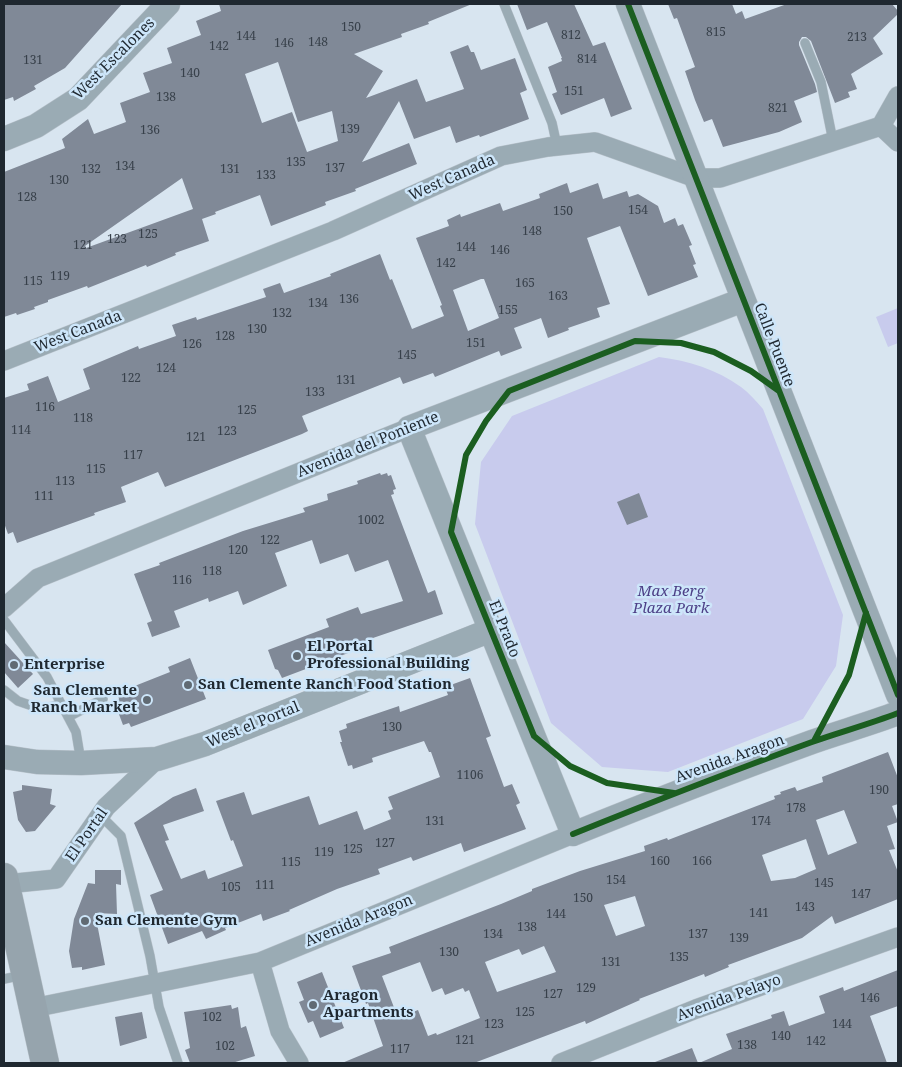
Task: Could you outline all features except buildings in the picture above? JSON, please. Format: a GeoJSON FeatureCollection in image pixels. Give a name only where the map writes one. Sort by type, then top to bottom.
{"type":"FeatureCollection","features":[{"type":"Feature","properties":{"kind":"main road"},"geometry":{"type":"LineString","coordinates":[[5,881],[15,977],[33,1008],[45,1063]]}},
{"type":"Feature","properties":{"kind":"street","name":"West Escalones"},"geometry":{"type":"LineString","coordinates":[[4,139],[36,126],[78,99],[168,4]]}},
{"type":"Feature","properties":{"kind":"street","name":"Calle Puente"},"geometry":{"type":"LineString","coordinates":[[628,4],[898,694]]}},
{"type":"Feature","properties":{"kind":"street"},"geometry":{"type":"LineString","coordinates":[[898,96],[881,126],[898,142]]}},
{"type":"Feature","properties":{"kind":"street","name":"West Canada"},"geometry":{"type":"LineString","coordinates":[[4,361],[333,232],[501,156],[556,146],[595,142],[696,178],[720,178],[881,126]]}},
{"type":"Feature","properties":{"kind":"street","name":"Avenida del Poniente"},"geometry":{"type":"LineString","coordinates":[[4,608],[38,578],[409,428],[743,300]]}},
{"type":"Feature","properties":{"kind":"street","name":"El Prado"},"geometry":{"type":"LineString","coordinates":[[409,428],[573,834]]}},
{"type":"Feature","properties":{"kind":"street","name":"West el Portal"},"geometry":{"type":"LineString","coordinates":[[4,757],[37,762],[82,763],[157,759],[205,744],[491,630]]}},
{"type":"Feature","properties":{"kind":"street","name":"Avenida Aragon"},"geometry":{"type":"LineString","coordinates":[[33,1008],[260,962],[730,772],[898,713]]}},
{"type":"Feature","properties":{"kind":"street","name":"El Portal"},"geometry":{"type":"LineString","coordinates":[[5,881],[56,879],[106,807],[157,759]]}},
{"type":"Feature","properties":{"kind":"street","name":"Avenida Pelayo"},"geometry":{"type":"LineString","coordinates":[[561,1063],[696,1009],[898,937]]}},
{"type":"Feature","properties":{"kind":"street"},"geometry":{"type":"LineString","coordinates":[[260,962],[280,1030],[299,1063]]}},
{"type":"Feature","properties":{"kind":"lane"},"geometry":{"type":"LineString","coordinates":[[504,4],[552,123],[556,146]]}},
{"type":"Feature","properties":{"kind":"lane"},"geometry":{"type":"LineString","coordinates":[[805,43],[821,82],[833,142]]}},
{"type":"Feature","properties":{"kind":"lane"},"geometry":{"type":"LineString","coordinates":[[4,620],[47,677],[76,732],[82,763]]}},
{"type":"Feature","properties":{"kind":"lane"},"geometry":{"type":"LineString","coordinates":[[4,690],[18,701],[40,709],[61,704]]}},
{"type":"Feature","properties":{"kind":"lane"},"geometry":{"type":"LineString","coordinates":[[68,717],[103,699]]}},
{"type":"Feature","properties":{"kind":"lane"},"geometry":{"type":"LineString","coordinates":[[100,815],[121,836],[150,956],[160,1007],[178,1063]]}},
{"type":"Feature","properties":{"kind":"green space"},"geometry":{"type":"Polygon","coordinates":[[[898,308],[898,343],[888,347],[876,317],[898,308]]]}},
{"type":"Feature","properties":{"kind":"green space","name":"Max Berg Plaza Park"},"geometry":{"type":"Polygon","coordinates":[[[659,357],[692,364],[722,375],[744,389],[763,409],[843,615],[836,666],[803,719],[668,772],[602,767],[551,723],[475,524],[481,462],[512,416],[659,357]]]}},
{"type":"Feature","properties":{"kind":"cycle path"},"geometry":{"type":"LineString","coordinates":[[628,4],[898,695]]}},
{"type":"Feature","properties":{"kind":"cycle path"},"geometry":{"type":"LineString","coordinates":[[674,793],[607,783],[570,766],[534,736],[451,532],[466,455],[486,421],[509,391],[635,341],[681,343],[714,352],[751,371],[779,391]]}},
{"type":"Feature","properties":{"kind":"cycle path"},"geometry":{"type":"LineString","coordinates":[[814,741],[849,675],[866,613]]}},
{"type":"Feature","properties":{"kind":"cycle path"},"geometry":{"type":"LineString","coordinates":[[573,834],[752,764],[898,713]]}},
{"type":"Feature","properties":{"kind":"place","name":"El Portal Professional Building"},"geometry":{"type":"Point","coordinates":[297,656]}},
{"type":"Feature","properties":{"kind":"place","name":"Enterprise"},"geometry":{"type":"Point","coordinates":[14,665]}},
{"type":"Feature","properties":{"kind":"place","name":"San Clemente Ranch Food Station"},"geometry":{"type":"Point","coordinates":[188,685]}},
{"type":"Feature","properties":{"kind":"place","name":"San Clemente Ranch Market"},"geometry":{"type":"Point","coordinates":[147,700]}},
{"type":"Feature","properties":{"kind":"place","name":"San Clemente Gym"},"geometry":{"type":"Point","coordinates":[85,921]}},
{"type":"Feature","properties":{"kind":"place","name":"Aragon Apartments"},"geometry":{"type":"Point","coordinates":[313,1005]}}]}
